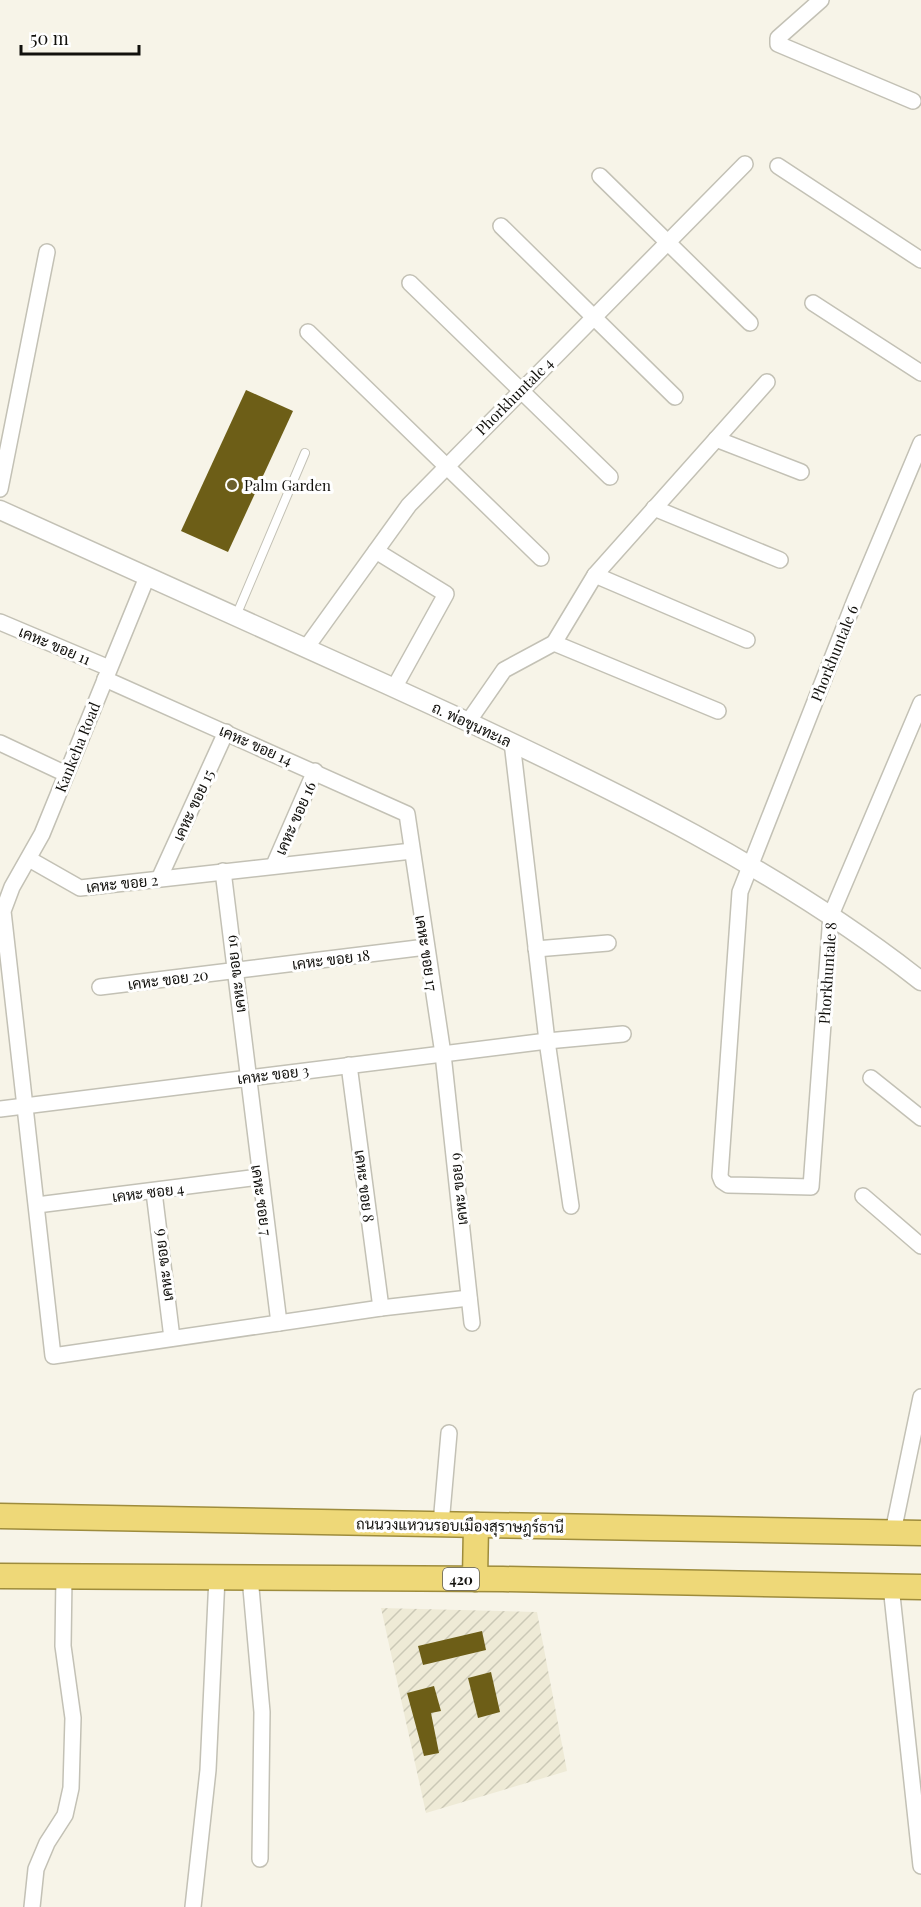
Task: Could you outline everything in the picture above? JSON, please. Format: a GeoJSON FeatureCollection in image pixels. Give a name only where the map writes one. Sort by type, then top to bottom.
{"type":"FeatureCollection","features":[{"type":"Feature","properties":{"kind":"highway","name":"ถนนวงแหวนรอบเมืองสุราษฎร์ธานี"},"geometry":{"type":"LineString","coordinates":[[0,1516],[921,1533]]}},
{"type":"Feature","properties":{"kind":"highway"},"geometry":{"type":"LineString","coordinates":[[475,1579],[476,1525]]}},
{"type":"Feature","properties":{"kind":"highway","name":"420"},"geometry":{"type":"LineString","coordinates":[[0,1576],[475,1579],[921,1587]]}},
{"type":"Feature","properties":{"kind":"street"},"geometry":{"type":"LineString","coordinates":[[821,0],[778,38],[778,44],[913,100]]}},
{"type":"Feature","properties":{"kind":"street","name":"Phorkhuntale 4"},"geometry":{"type":"LineString","coordinates":[[306,648],[409,505],[745,164]]}},
{"type":"Feature","properties":{"kind":"street"},"geometry":{"type":"LineString","coordinates":[[778,166],[921,260]]}},
{"type":"Feature","properties":{"kind":"street"},"geometry":{"type":"LineString","coordinates":[[600,176],[750,323]]}},
{"type":"Feature","properties":{"kind":"street"},"geometry":{"type":"LineString","coordinates":[[501,226],[675,397]]}},
{"type":"Feature","properties":{"kind":"street"},"geometry":{"type":"LineString","coordinates":[[0,489],[47,252]]}},
{"type":"Feature","properties":{"kind":"street"},"geometry":{"type":"LineString","coordinates":[[410,283],[610,477]]}},
{"type":"Feature","properties":{"kind":"street"},"geometry":{"type":"LineString","coordinates":[[813,303],[921,374]]}},
{"type":"Feature","properties":{"kind":"street"},"geometry":{"type":"LineString","coordinates":[[308,332],[541,558]]}},
{"type":"Feature","properties":{"kind":"street"},"geometry":{"type":"LineString","coordinates":[[468,722],[504,670],[554,643],[595,575],[767,382]]}},
{"type":"Feature","properties":{"kind":"street"},"geometry":{"type":"LineString","coordinates":[[716,439],[801,472]]}},
{"type":"Feature","properties":{"kind":"street","name":"Phorkhuntale 6"},"geometry":{"type":"LineString","coordinates":[[811,1188],[728,1185],[722,1181],[720,1176],[740,892],[921,442]]}},
{"type":"Feature","properties":{"kind":"street"},"geometry":{"type":"LineString","coordinates":[[654,508],[780,560]]}},
{"type":"Feature","properties":{"kind":"street","name":"ถ. พ่อขุนทะเล"},"geometry":{"type":"LineString","coordinates":[[0,510],[512,742],[634,802],[750,865],[831,915],[921,981]]}},
{"type":"Feature","properties":{"kind":"street"},"geometry":{"type":"LineString","coordinates":[[376,550],[446,594],[394,688]]}},
{"type":"Feature","properties":{"kind":"street"},"geometry":{"type":"LineString","coordinates":[[595,575],[747,640]]}},
{"type":"Feature","properties":{"kind":"street","name":"Kankeha Road"},"geometry":{"type":"LineString","coordinates":[[1,911],[29,859],[147,577]]}},
{"type":"Feature","properties":{"kind":"street","name":"เคหะ ขอย 11"},"geometry":{"type":"LineString","coordinates":[[0,622],[107,673]]}},
{"type":"Feature","properties":{"kind":"street"},"geometry":{"type":"LineString","coordinates":[[554,643],[718,711]]}},
{"type":"Feature","properties":{"kind":"street","name":"เคหะ ขอย 14"},"geometry":{"type":"LineString","coordinates":[[107,673],[226,732],[407,814]]}},
{"type":"Feature","properties":{"kind":"street","name":"Phorkhuntale 8"},"geometry":{"type":"LineString","coordinates":[[811,1188],[831,915],[921,703]]}},
{"type":"Feature","properties":{"kind":"street","name":"เคหะ ขอย 15"},"geometry":{"type":"LineString","coordinates":[[159,879],[226,732]]}},
{"type":"Feature","properties":{"kind":"street"},"geometry":{"type":"LineString","coordinates":[[512,742],[547,1041],[571,1206]]}},
{"type":"Feature","properties":{"kind":"street"},"geometry":{"type":"LineString","coordinates":[[0,743],[66,774]]}},
{"type":"Feature","properties":{"kind":"street","name":"เคหะ ขอย 16"},"geometry":{"type":"LineString","coordinates":[[274,865],[315,771]]}},
{"type":"Feature","properties":{"kind":"street","name":"เคหะ ขอย 17"},"geometry":{"type":"LineString","coordinates":[[407,814],[443,1054]]}},
{"type":"Feature","properties":{"kind":"street"},"geometry":{"type":"LineString","coordinates":[[223,871],[412,851]]}},
{"type":"Feature","properties":{"kind":"street","name":"เคหะ ขอย 2"},"geometry":{"type":"LineString","coordinates":[[29,859],[80,888],[223,871]]}},
{"type":"Feature","properties":{"kind":"street","name":"เคหะ ขอย 19"},"geometry":{"type":"LineString","coordinates":[[223,871],[247,1078]]}},
{"type":"Feature","properties":{"kind":"street"},"geometry":{"type":"LineString","coordinates":[[1,911],[53,1356],[381,1308],[469,1298]]}},
{"type":"Feature","properties":{"kind":"street"},"geometry":{"type":"LineString","coordinates":[[536,950],[608,943]]}},
{"type":"Feature","properties":{"kind":"street","name":"เคหะ ขอย 18"},"geometry":{"type":"LineString","coordinates":[[235,971],[426,947]]}},
{"type":"Feature","properties":{"kind":"street","name":"เคหะ ขอย 20"},"geometry":{"type":"LineString","coordinates":[[100,987],[235,971]]}},
{"type":"Feature","properties":{"kind":"street","name":"เคหะ ขอย 3"},"geometry":{"type":"LineString","coordinates":[[0,1109],[547,1041],[623,1034]]}},
{"type":"Feature","properties":{"kind":"street","name":"เคหะ ขอย 9"},"geometry":{"type":"LineString","coordinates":[[443,1054],[472,1323]]}},
{"type":"Feature","properties":{"kind":"street","name":"เคหะ ขอย 8"},"geometry":{"type":"LineString","coordinates":[[349,1065],[381,1308]]}},
{"type":"Feature","properties":{"kind":"street","name":"เคหะ ซอย 7"},"geometry":{"type":"LineString","coordinates":[[247,1078],[279,1323]]}},
{"type":"Feature","properties":{"kind":"street"},"geometry":{"type":"LineString","coordinates":[[871,1078],[921,1118]]}},
{"type":"Feature","properties":{"kind":"street","name":"เคหะ ซอย 4"},"geometry":{"type":"LineString","coordinates":[[37,1205],[259,1178]]}},
{"type":"Feature","properties":{"kind":"street","name":"เคหะ ซอย 6"},"geometry":{"type":"LineString","coordinates":[[154,1192],[172,1338]]}},
{"type":"Feature","properties":{"kind":"street"},"geometry":{"type":"LineString","coordinates":[[863,1196],[921,1246]]}},
{"type":"Feature","properties":{"kind":"street"},"geometry":{"type":"LineString","coordinates":[[893,1532],[921,1397]]}},
{"type":"Feature","properties":{"kind":"street"},"geometry":{"type":"LineString","coordinates":[[441,1524],[450,1432]]}},
{"type":"Feature","properties":{"kind":"street"},"geometry":{"type":"LineString","coordinates":[[32,1907],[36,1869],[47,1844],[65,1815],[71,1788],[74,1718],[63,1646],[64,1577]]}},
{"type":"Feature","properties":{"kind":"street"},"geometry":{"type":"LineString","coordinates":[[194,1907],[208,1770],[218,1577]]}},
{"type":"Feature","properties":{"kind":"street"},"geometry":{"type":"LineString","coordinates":[[250,1577],[262,1712],[260,1858]]}},
{"type":"Feature","properties":{"kind":"street"},"geometry":{"type":"LineString","coordinates":[[891,1586],[921,1866]]}},
{"type":"Feature","properties":{"kind":"lane"},"geometry":{"type":"LineString","coordinates":[[236,616],[305,453]]}},
{"type":"Feature","properties":{"kind":"shaded area"},"geometry":{"type":"Polygon","coordinates":[[[381,1608],[537,1612],[567,1771],[426,1813],[381,1608]]]}},
{"type":"Feature","properties":{"kind":"building","name":"Palm Garden"},"geometry":{"type":"Polygon","coordinates":[[[246,390],[293,411],[228,552],[181,531],[246,390]]]}},
{"type":"Feature","properties":{"kind":"building"},"geometry":{"type":"Polygon","coordinates":[[[482,1631],[486,1650],[423,1665],[418,1646],[482,1631]]]}},
{"type":"Feature","properties":{"kind":"building"},"geometry":{"type":"Polygon","coordinates":[[[491,1672],[500,1712],[478,1718],[468,1678],[491,1672]]]}},
{"type":"Feature","properties":{"kind":"building"},"geometry":{"type":"Polygon","coordinates":[[[434,1686],[441,1711],[431,1713],[439,1753],[424,1756],[407,1693],[434,1686]]]}},
{"type":"Feature","properties":{"kind":"place","name":"Palm Garden"},"geometry":{"type":"Point","coordinates":[232,485]}}]}
